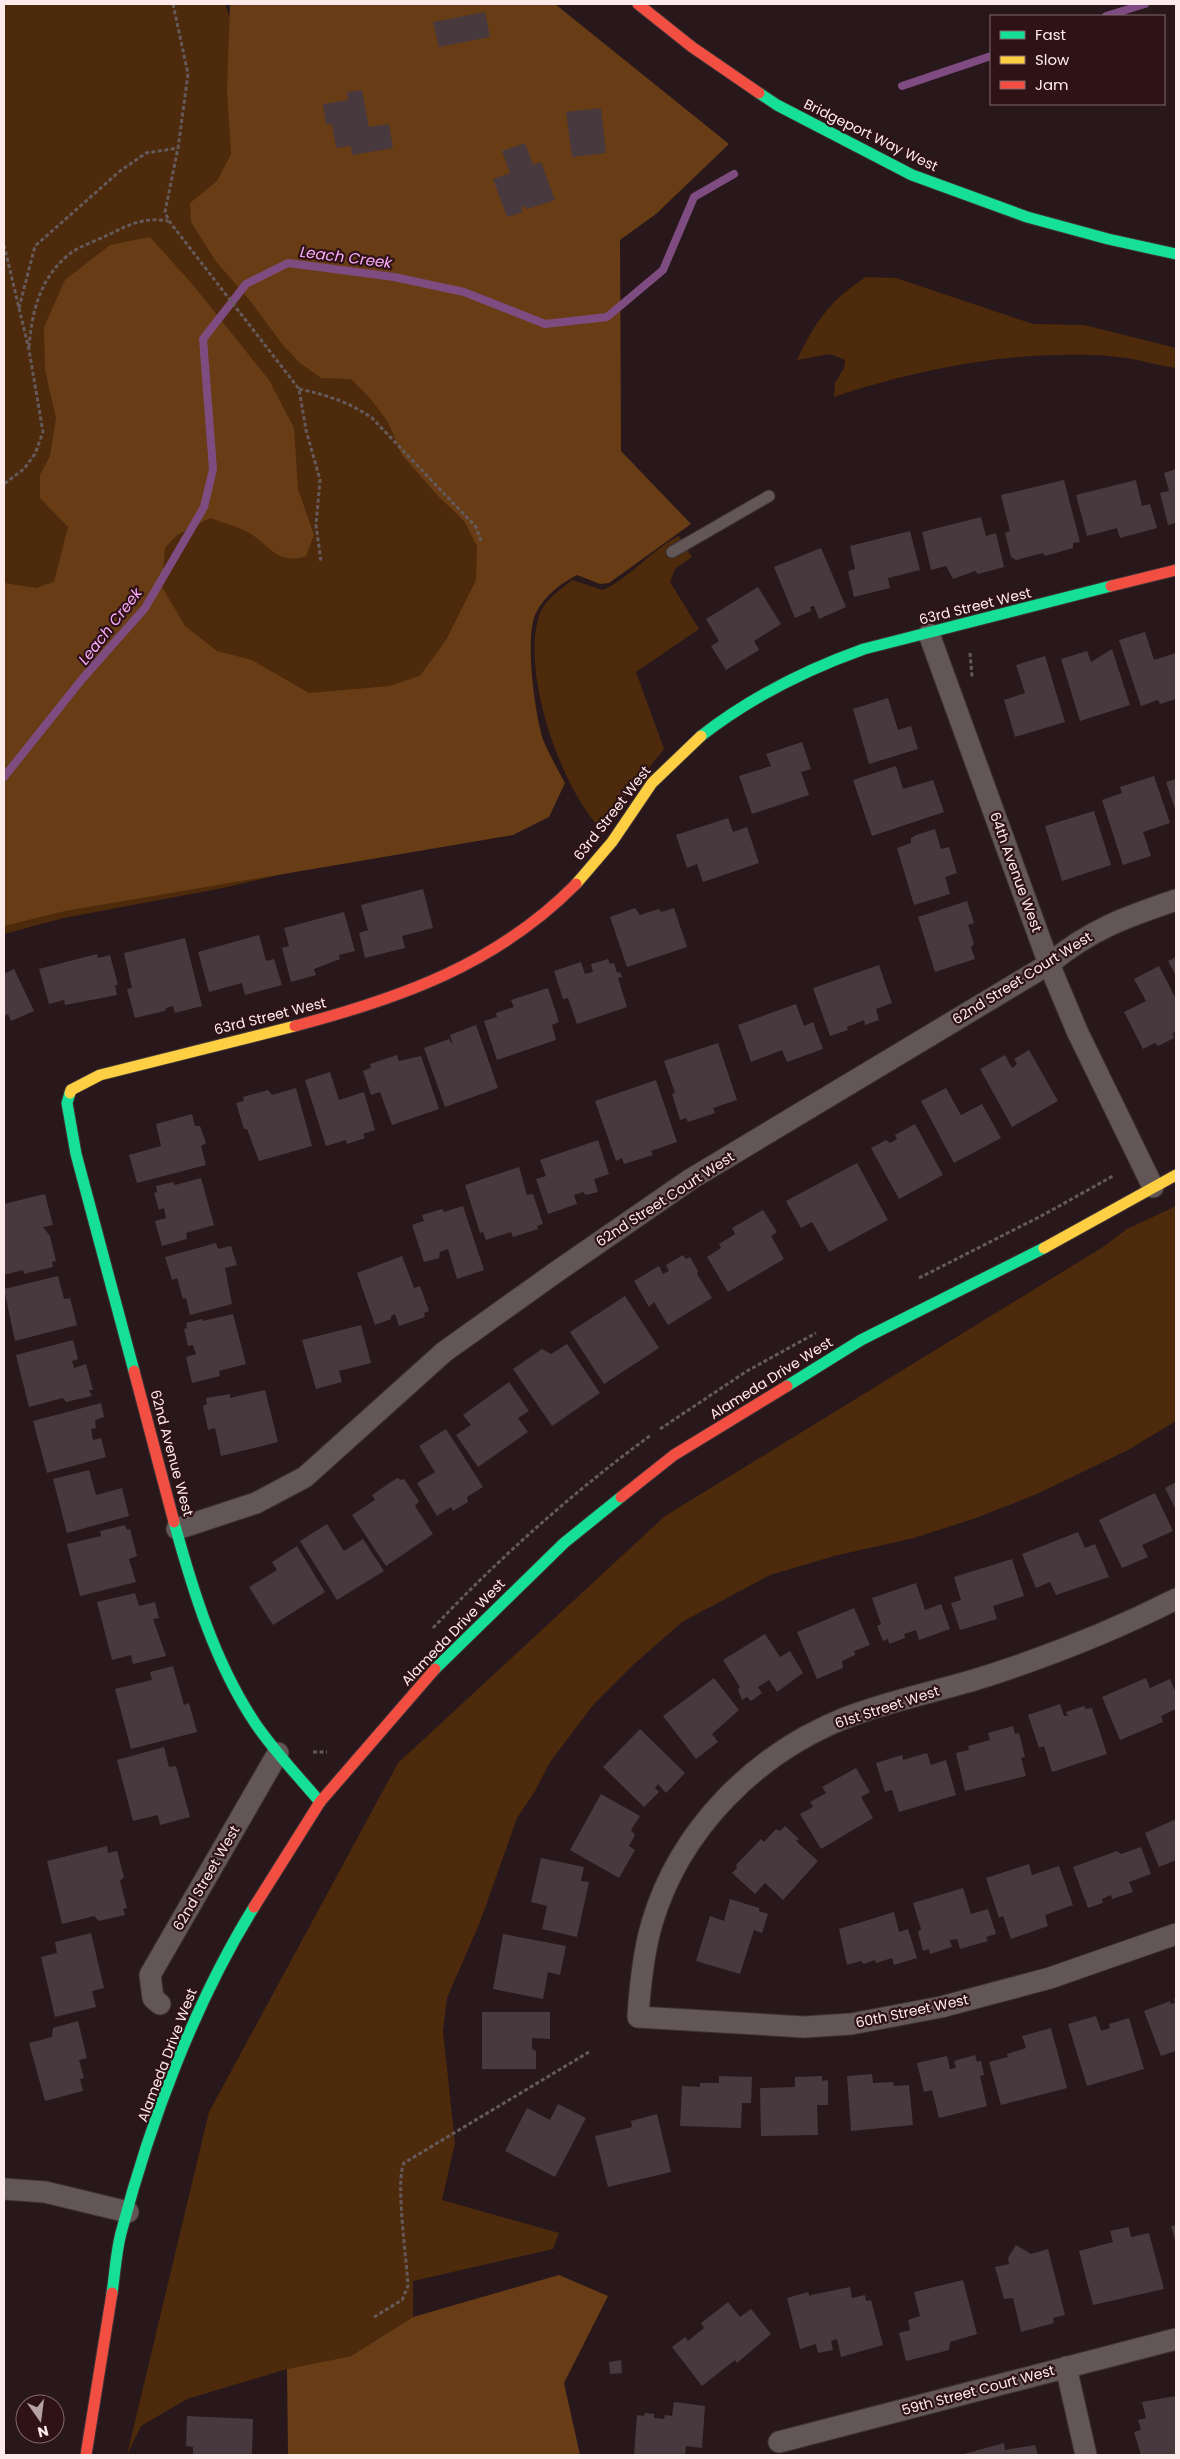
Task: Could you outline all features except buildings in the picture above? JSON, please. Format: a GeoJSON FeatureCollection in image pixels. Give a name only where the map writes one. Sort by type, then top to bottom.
{"type":"FeatureCollection","features":[{"type":"Feature","properties":{"kind":"street","name":"Bridgeport Way West"},"geometry":{"type":"LineString","coordinates":[[638,4],[692,47],[777,105],[912,175],[1027,217],[1108,239],[1176,254]]}},
{"type":"Feature","properties":{"kind":"street","name":"63rd Street West"},"geometry":{"type":"LineString","coordinates":[[78,1086],[100,1076],[386,1001],[479,959],[516,936],[545,914],[606,850],[651,784],[679,755],[722,721],[768,689],[821,663],[864,649],[1176,570]]}},
{"type":"Feature","properties":{"kind":"street","name":"64th Avenue West"},"geometry":{"type":"LineString","coordinates":[[929,634],[1049,964],[1077,1031],[1154,1186]]}},
{"type":"Feature","properties":{"kind":"street","name":"62nd Street Court West"},"geometry":{"type":"LineString","coordinates":[[177,1529],[256,1503],[305,1477],[444,1352],[692,1179],[1049,964],[1073,944],[1117,920],[1176,900]]}},
{"type":"Feature","properties":{"kind":"street","name":"62nd Avenue West"},"geometry":{"type":"LineString","coordinates":[[78,1086],[71,1090],[67,1103],[76,1154],[194,1590],[229,1679],[255,1723],[320,1802]]}},
{"type":"Feature","properties":{"kind":"street","name":"Alameda Drive West"},"geometry":{"type":"LineString","coordinates":[[86,2455],[121,2234],[163,2097],[208,1991],[238,1933],[320,1802],[440,1663],[564,1543],[674,1455],[861,1340],[1079,1231],[1176,1175]]}},
{"type":"Feature","properties":{"kind":"street","name":"61st Street West"},"geometry":{"type":"LineString","coordinates":[[638,2017],[644,1960],[652,1923],[670,1879],[695,1835],[712,1813],[751,1773],[778,1753],[812,1733],[846,1718],[986,1676],[1062,1650],[1176,1599]]}},
{"type":"Feature","properties":{"kind":"street","name":"62nd Street West"},"geometry":{"type":"LineString","coordinates":[[160,2004],[153,1998],[150,1975],[278,1753]]}},
{"type":"Feature","properties":{"kind":"street","name":"60th Street West"},"geometry":{"type":"LineString","coordinates":[[638,2017],[804,2027],[851,2024],[942,2007],[1050,1978],[1176,1934]]}},
{"type":"Feature","properties":{"kind":"street"},"geometry":{"type":"LineString","coordinates":[[4,2188],[45,2192],[128,2212]]}},
{"type":"Feature","properties":{"kind":"street","name":"59th Street Court West"},"geometry":{"type":"LineString","coordinates":[[779,2442],[1176,2339]]}},
{"type":"Feature","properties":{"kind":"street"},"geometry":{"type":"LineString","coordinates":[[1066,2367],[1086,2455]]}},
{"type":"Feature","properties":{"kind":"lane"},"geometry":{"type":"LineString","coordinates":[[672,552],[769,496]]}},
{"type":"Feature","properties":{"kind":"path"},"geometry":{"type":"LineString","coordinates":[[173,4],[188,74],[178,148],[164,212],[169,221],[292,382],[299,389],[334,397],[355,406],[372,418],[476,527],[481,541]]}},
{"type":"Feature","properties":{"kind":"path"},"geometry":{"type":"LineString","coordinates":[[19,309],[35,246],[120,171],[146,153],[178,148]]}},
{"type":"Feature","properties":{"kind":"path"},"geometry":{"type":"LineString","coordinates":[[29,350],[32,314],[39,294],[52,274],[72,253],[136,221],[154,219],[169,221]]}},
{"type":"Feature","properties":{"kind":"path"},"geometry":{"type":"LineString","coordinates":[[4,245],[29,350],[43,432],[35,454],[24,469],[4,484]]}},
{"type":"Feature","properties":{"kind":"path"},"geometry":{"type":"LineString","coordinates":[[299,389],[306,430],[320,480],[316,525],[321,562]]}},
{"type":"Feature","properties":{"kind":"path"},"geometry":{"type":"LineString","coordinates":[[970,653],[973,684]]}},
{"type":"Feature","properties":{"kind":"path"},"geometry":{"type":"LineString","coordinates":[[374,2316],[402,2300],[408,2286],[400,2170],[404,2163],[589,2052]]}},
{"type":"Feature","properties":{"kind":"shaded area"},"geometry":{"type":"Polygon","coordinates":[[[4,4],[225,4],[261,107],[516,586],[330,863],[223,888],[64,918],[4,934],[4,4]]]}},
{"type":"Feature","properties":{"kind":"shaded area"},"geometry":{"type":"Polygon","coordinates":[[[230,4],[555,4],[729,144],[656,214],[620,240],[621,451],[691,524],[609,583],[600,584],[577,575],[571,578],[548,595],[536,613],[531,639],[531,657],[537,715],[544,742],[565,783],[549,817],[513,835],[65,911],[4,926],[4,583],[36,588],[54,582],[68,527],[40,498],[40,475],[50,456],[56,418],[45,370],[44,327],[65,280],[110,245],[150,237],[193,285],[269,380],[294,428],[298,489],[314,535],[306,556],[296,558],[282,557],[251,534],[210,518],[177,535],[165,548],[162,587],[185,626],[217,651],[252,660],[309,693],[389,686],[420,676],[446,640],[476,580],[477,546],[464,521],[437,495],[402,455],[388,422],[370,398],[351,379],[321,378],[300,363],[282,344],[251,302],[215,260],[191,222],[190,203],[217,181],[231,154],[227,91],[230,4]]]}},
{"type":"Feature","properties":{"kind":"shaded area"},"geometry":{"type":"Polygon","coordinates":[[[866,277],[896,278],[1033,324],[1084,325],[1176,348],[1176,368],[1127,358],[1095,355],[1006,358],[946,367],[834,397],[835,383],[844,368],[845,360],[830,354],[797,360],[810,334],[833,303],[866,277]]]}},
{"type":"Feature","properties":{"kind":"shaded area"},"geometry":{"type":"Polygon","coordinates":[[[679,536],[692,557],[675,569],[670,582],[699,629],[636,672],[664,749],[600,828],[585,809],[571,785],[558,757],[548,727],[535,667],[535,639],[539,616],[548,600],[572,580],[603,590],[623,578],[659,549],[679,536]]]}},
{"type":"Feature","properties":{"kind":"shaded area"},"geometry":{"type":"Polygon","coordinates":[[[1176,1206],[1176,1421],[1128,1450],[1037,1494],[976,1518],[914,1538],[834,1556],[770,1575],[682,1622],[633,1665],[594,1704],[550,1762],[535,1791],[517,1818],[480,1922],[447,1998],[443,2031],[455,2143],[442,2200],[559,2233],[553,2249],[413,2281],[413,2317],[351,2356],[287,2369],[187,2399],[141,2426],[127,2455],[209,2112],[398,1763],[665,1516],[1103,1247],[1127,1229],[1176,1206]]]}},
{"type":"Feature","properties":{"kind":"shaded area"},"geometry":{"type":"Polygon","coordinates":[[[559,2275],[608,2296],[564,2383],[580,2455],[288,2455],[287,2369],[351,2356],[413,2317],[559,2275]]]}},
{"type":"Feature","properties":{"kind":"waterway","name":"Leach Creek"},"geometry":{"type":"LineString","coordinates":[[1109,15],[1145,4]]}},
{"type":"Feature","properties":{"kind":"waterway","name":"Leach Creek"},"geometry":{"type":"LineString","coordinates":[[902,86],[990,56]]}},
{"type":"Feature","properties":{"kind":"waterway","name":"Leach Creek"},"geometry":{"type":"LineString","coordinates":[[4,777],[83,678],[145,608],[204,507],[213,469],[203,339],[246,284],[288,263],[394,277],[464,292],[545,324],[607,317],[663,270],[694,197],[734,174]]}},
{"type":"Feature","properties":{"kind":"traffic: fast"},"geometry":{"type":"LineString","coordinates":[[759,93],[777,105],[912,175],[1027,217],[1108,239],[1176,254]]}},
{"type":"Feature","properties":{"kind":"traffic: fast"},"geometry":{"type":"LineString","coordinates":[[701,736],[759,697],[800,675],[842,657],[864,649],[1111,586]]}},
{"type":"Feature","properties":{"kind":"traffic: fast"},"geometry":{"type":"LineString","coordinates":[[70,1093],[67,1103],[76,1154],[134,1371]]}},
{"type":"Feature","properties":{"kind":"traffic: fast"},"geometry":{"type":"LineString","coordinates":[[787,1386],[861,1340],[1044,1248]]}},
{"type":"Feature","properties":{"kind":"traffic: fast"},"geometry":{"type":"LineString","coordinates":[[435,1669],[564,1543],[621,1497]]}},
{"type":"Feature","properties":{"kind":"traffic: fast"},"geometry":{"type":"LineString","coordinates":[[174,1522],[197,1600],[228,1676],[262,1733],[320,1802]]}},
{"type":"Feature","properties":{"kind":"traffic: fast"},"geometry":{"type":"LineString","coordinates":[[112,2293],[121,2233],[160,2107],[193,2024],[212,1983],[254,1907]]}},
{"type":"Feature","properties":{"kind":"traffic: slow"},"geometry":{"type":"LineString","coordinates":[[576,884],[612,842],[652,783],[701,736]]}},
{"type":"Feature","properties":{"kind":"traffic: slow"},"geometry":{"type":"LineString","coordinates":[[70,1093],[71,1090],[100,1075],[295,1026]]}},
{"type":"Feature","properties":{"kind":"traffic: slow"},"geometry":{"type":"LineString","coordinates":[[1044,1248],[1176,1175]]}},
{"type":"Feature","properties":{"kind":"traffic: jam"},"geometry":{"type":"LineString","coordinates":[[638,4],[692,47],[759,93]]}},
{"type":"Feature","properties":{"kind":"traffic: jam"},"geometry":{"type":"LineString","coordinates":[[1111,586],[1176,570]]}},
{"type":"Feature","properties":{"kind":"traffic: jam"},"geometry":{"type":"LineString","coordinates":[[295,1026],[410,990],[480,957],[514,936],[546,912],[576,884]]}},
{"type":"Feature","properties":{"kind":"traffic: jam"},"geometry":{"type":"LineString","coordinates":[[134,1371],[174,1522]]}},
{"type":"Feature","properties":{"kind":"traffic: jam"},"geometry":{"type":"LineString","coordinates":[[621,1497],[674,1455],[787,1386]]}},
{"type":"Feature","properties":{"kind":"traffic: jam"},"geometry":{"type":"LineString","coordinates":[[254,1907],[320,1802],[435,1669]]}},
{"type":"Feature","properties":{"kind":"traffic: jam"},"geometry":{"type":"LineString","coordinates":[[86,2455],[112,2293]]}}]}
